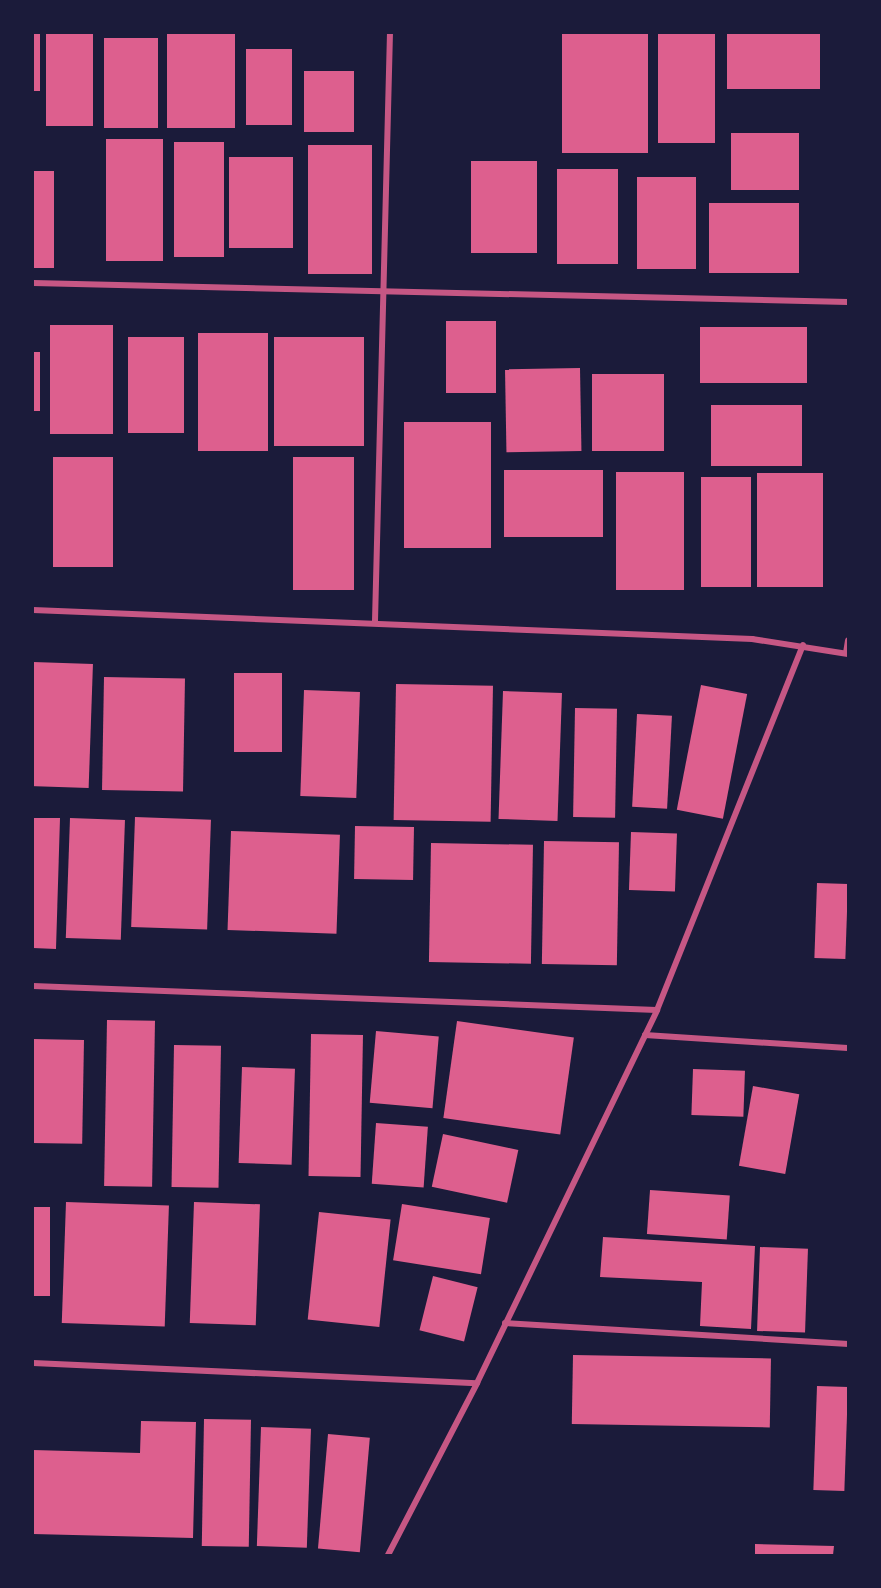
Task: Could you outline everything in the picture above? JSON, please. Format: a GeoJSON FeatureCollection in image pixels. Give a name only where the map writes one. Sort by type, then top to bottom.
{"type":"FeatureCollection","features":[{"type":"Feature","properties":{"kind":"street"},"geometry":{"type":"LineString","coordinates":[[375,621],[390,33]]}},
{"type":"Feature","properties":{"kind":"street"},"geometry":{"type":"LineString","coordinates":[[33,283],[384,289],[848,302]]}},
{"type":"Feature","properties":{"kind":"street"},"geometry":{"type":"LineString","coordinates":[[33,610],[375,621],[803,645],[847,653],[848,640]]}},
{"type":"Feature","properties":{"kind":"street"},"geometry":{"type":"LineString","coordinates":[[388,1555],[477,1383],[657,1010],[803,645]]}},
{"type":"Feature","properties":{"kind":"street"},"geometry":{"type":"LineString","coordinates":[[33,987],[657,1010]]}},
{"type":"Feature","properties":{"kind":"street"},"geometry":{"type":"LineString","coordinates":[[645,1035],[848,1048]]}},
{"type":"Feature","properties":{"kind":"street"},"geometry":{"type":"LineString","coordinates":[[505,1323],[848,1344]]}},
{"type":"Feature","properties":{"kind":"street"},"geometry":{"type":"LineString","coordinates":[[33,1364],[477,1383]]}},
{"type":"Feature","properties":{"kind":"building"},"geometry":{"type":"Polygon","coordinates":[[[33,33],[40,33],[40,91],[33,91],[33,33]]]}},
{"type":"Feature","properties":{"kind":"building"},"geometry":{"type":"Polygon","coordinates":[[[46,33],[93,33],[93,126],[46,126],[46,33]]]}},
{"type":"Feature","properties":{"kind":"building"},"geometry":{"type":"Polygon","coordinates":[[[167,33],[235,33],[235,128],[167,128],[167,33]]]}},
{"type":"Feature","properties":{"kind":"building"},"geometry":{"type":"Polygon","coordinates":[[[562,33],[648,33],[648,153],[562,153],[562,33]]]}},
{"type":"Feature","properties":{"kind":"building"},"geometry":{"type":"Polygon","coordinates":[[[658,33],[715,33],[715,143],[658,143],[658,33]]]}},
{"type":"Feature","properties":{"kind":"building"},"geometry":{"type":"Polygon","coordinates":[[[727,33],[820,33],[820,89],[727,89],[727,33]]]}},
{"type":"Feature","properties":{"kind":"building"},"geometry":{"type":"Polygon","coordinates":[[[104,38],[158,38],[158,128],[104,128],[104,38]]]}},
{"type":"Feature","properties":{"kind":"building"},"geometry":{"type":"Polygon","coordinates":[[[246,49],[292,49],[292,125],[246,125],[246,49]]]}},
{"type":"Feature","properties":{"kind":"building"},"geometry":{"type":"Polygon","coordinates":[[[304,71],[354,71],[354,132],[304,132],[304,71]]]}},
{"type":"Feature","properties":{"kind":"building"},"geometry":{"type":"Polygon","coordinates":[[[731,133],[799,133],[799,190],[731,190],[731,133]]]}},
{"type":"Feature","properties":{"kind":"building"},"geometry":{"type":"Polygon","coordinates":[[[106,139],[163,139],[163,261],[106,261],[106,139]]]}},
{"type":"Feature","properties":{"kind":"building"},"geometry":{"type":"Polygon","coordinates":[[[174,142],[224,142],[224,257],[174,257],[174,142]]]}},
{"type":"Feature","properties":{"kind":"building"},"geometry":{"type":"Polygon","coordinates":[[[308,145],[372,145],[372,274],[308,274],[308,145]]]}},
{"type":"Feature","properties":{"kind":"building"},"geometry":{"type":"Polygon","coordinates":[[[229,157],[293,157],[293,248],[229,248],[229,157]]]}},
{"type":"Feature","properties":{"kind":"building"},"geometry":{"type":"Polygon","coordinates":[[[471,161],[537,161],[537,253],[471,253],[471,161]]]}},
{"type":"Feature","properties":{"kind":"building"},"geometry":{"type":"Polygon","coordinates":[[[557,169],[618,169],[618,264],[557,264],[557,169]]]}},
{"type":"Feature","properties":{"kind":"building"},"geometry":{"type":"Polygon","coordinates":[[[33,171],[54,171],[54,268],[33,268],[33,171]]]}},
{"type":"Feature","properties":{"kind":"building"},"geometry":{"type":"Polygon","coordinates":[[[637,177],[696,177],[696,269],[637,269],[637,177]]]}},
{"type":"Feature","properties":{"kind":"building"},"geometry":{"type":"Polygon","coordinates":[[[709,203],[799,203],[799,273],[709,273],[709,203]]]}},
{"type":"Feature","properties":{"kind":"building"},"geometry":{"type":"Polygon","coordinates":[[[446,321],[496,321],[496,393],[446,393],[446,321]]]}},
{"type":"Feature","properties":{"kind":"building"},"geometry":{"type":"Polygon","coordinates":[[[50,325],[113,325],[113,434],[50,434],[50,325]]]}},
{"type":"Feature","properties":{"kind":"building"},"geometry":{"type":"Polygon","coordinates":[[[700,327],[807,327],[807,383],[700,383],[700,327]]]}},
{"type":"Feature","properties":{"kind":"building"},"geometry":{"type":"Polygon","coordinates":[[[198,333],[268,333],[268,451],[198,451],[198,333]]]}},
{"type":"Feature","properties":{"kind":"building"},"geometry":{"type":"Polygon","coordinates":[[[128,337],[184,337],[184,433],[128,433],[128,337]]]}},
{"type":"Feature","properties":{"kind":"building"},"geometry":{"type":"Polygon","coordinates":[[[274,337],[364,337],[364,446],[274,446],[274,337]]]}},
{"type":"Feature","properties":{"kind":"building"},"geometry":{"type":"Polygon","coordinates":[[[33,352],[40,352],[40,411],[33,411],[33,352]]]}},
{"type":"Feature","properties":{"kind":"building"},"geometry":{"type":"Polygon","coordinates":[[[580,368],[581,451],[506,452],[505,369],[580,368]]]}},
{"type":"Feature","properties":{"kind":"building"},"geometry":{"type":"Polygon","coordinates":[[[592,374],[664,374],[664,451],[592,451],[592,374]]]}},
{"type":"Feature","properties":{"kind":"building"},"geometry":{"type":"Polygon","coordinates":[[[711,405],[802,405],[802,466],[711,466],[711,405]]]}},
{"type":"Feature","properties":{"kind":"building"},"geometry":{"type":"Polygon","coordinates":[[[404,422],[491,422],[491,548],[404,548],[404,422]]]}},
{"type":"Feature","properties":{"kind":"building"},"geometry":{"type":"Polygon","coordinates":[[[53,457],[113,457],[113,567],[53,567],[53,457]]]}},
{"type":"Feature","properties":{"kind":"building"},"geometry":{"type":"Polygon","coordinates":[[[293,457],[354,457],[354,590],[293,590],[293,457]]]}},
{"type":"Feature","properties":{"kind":"building"},"geometry":{"type":"Polygon","coordinates":[[[504,470],[603,470],[603,537],[504,537],[504,470]]]}},
{"type":"Feature","properties":{"kind":"building"},"geometry":{"type":"Polygon","coordinates":[[[616,472],[684,472],[684,590],[616,590],[616,472]]]}},
{"type":"Feature","properties":{"kind":"building"},"geometry":{"type":"Polygon","coordinates":[[[757,473],[823,473],[823,587],[757,587],[757,473]]]}},
{"type":"Feature","properties":{"kind":"building"},"geometry":{"type":"Polygon","coordinates":[[[701,477],[751,477],[751,587],[701,587],[701,477]]]}},
{"type":"Feature","properties":{"kind":"building"},"geometry":{"type":"Polygon","coordinates":[[[33,662],[93,664],[89,788],[33,786],[33,662]]]}},
{"type":"Feature","properties":{"kind":"building"},"geometry":{"type":"Polygon","coordinates":[[[234,673],[282,673],[282,752],[234,752],[234,673]]]}},
{"type":"Feature","properties":{"kind":"building"},"geometry":{"type":"Polygon","coordinates":[[[104,677],[185,678],[183,791],[102,790],[104,677]]]}},
{"type":"Feature","properties":{"kind":"building"},"geometry":{"type":"Polygon","coordinates":[[[396,684],[493,686],[491,822],[394,820],[396,684]]]}},
{"type":"Feature","properties":{"kind":"building"},"geometry":{"type":"Polygon","coordinates":[[[701,685],[747,694],[723,819],[677,810],[701,685]]]}},
{"type":"Feature","properties":{"kind":"building"},"geometry":{"type":"Polygon","coordinates":[[[304,690],[360,692],[356,798],[300,796],[304,690]]]}},
{"type":"Feature","properties":{"kind":"building"},"geometry":{"type":"Polygon","coordinates":[[[503,691],[562,693],[557,821],[499,819],[503,691]]]}},
{"type":"Feature","properties":{"kind":"building"},"geometry":{"type":"Polygon","coordinates":[[[575,708],[617,709],[615,818],[573,817],[575,708]]]}},
{"type":"Feature","properties":{"kind":"building"},"geometry":{"type":"Polygon","coordinates":[[[637,714],[672,716],[667,809],[632,807],[637,714]]]}},
{"type":"Feature","properties":{"kind":"building"},"geometry":{"type":"Polygon","coordinates":[[[135,817],[211,820],[207,930],[131,927],[135,817]]]}},
{"type":"Feature","properties":{"kind":"building"},"geometry":{"type":"Polygon","coordinates":[[[33,818],[60,818],[56,949],[33,948],[33,818]]]}},
{"type":"Feature","properties":{"kind":"building"},"geometry":{"type":"Polygon","coordinates":[[[70,818],[125,820],[121,940],[66,938],[70,818]]]}},
{"type":"Feature","properties":{"kind":"building"},"geometry":{"type":"Polygon","coordinates":[[[355,826],[414,827],[413,880],[354,879],[355,826]]]}},
{"type":"Feature","properties":{"kind":"building"},"geometry":{"type":"Polygon","coordinates":[[[231,831],[340,835],[336,934],[228,930],[231,831]]]}},
{"type":"Feature","properties":{"kind":"building"},"geometry":{"type":"Polygon","coordinates":[[[631,832],[677,834],[675,892],[629,890],[631,832]]]}},
{"type":"Feature","properties":{"kind":"building"},"geometry":{"type":"Polygon","coordinates":[[[544,841],[619,842],[617,965],[542,964],[544,841]]]}},
{"type":"Feature","properties":{"kind":"building"},"geometry":{"type":"Polygon","coordinates":[[[431,843],[533,845],[531,964],[429,962],[431,843]]]}},
{"type":"Feature","properties":{"kind":"building"},"geometry":{"type":"Polygon","coordinates":[[[817,883],[848,884],[845,959],[814,958],[817,883]]]}},
{"type":"Feature","properties":{"kind":"building"},"geometry":{"type":"Polygon","coordinates":[[[107,1020],[155,1021],[152,1187],[104,1186],[107,1020]]]}},
{"type":"Feature","properties":{"kind":"building"},"geometry":{"type":"Polygon","coordinates":[[[457,1021],[574,1037],[560,1134],[443,1118],[457,1021]]]}},
{"type":"Feature","properties":{"kind":"building"},"geometry":{"type":"Polygon","coordinates":[[[376,1031],[439,1036],[432,1108],[370,1103],[376,1031]]]}},
{"type":"Feature","properties":{"kind":"building"},"geometry":{"type":"Polygon","coordinates":[[[311,1034],[363,1035],[361,1177],[309,1176],[311,1034]]]}},
{"type":"Feature","properties":{"kind":"building"},"geometry":{"type":"Polygon","coordinates":[[[33,1039],[84,1040],[82,1144],[33,1143],[33,1039]]]}},
{"type":"Feature","properties":{"kind":"building"},"geometry":{"type":"Polygon","coordinates":[[[174,1045],[221,1046],[219,1188],[172,1187],[174,1045]]]}},
{"type":"Feature","properties":{"kind":"building"},"geometry":{"type":"Polygon","coordinates":[[[242,1067],[295,1069],[292,1165],[239,1163],[242,1067]]]}},
{"type":"Feature","properties":{"kind":"building"},"geometry":{"type":"Polygon","coordinates":[[[693,1069],[745,1071],[743,1117],[691,1115],[693,1069]]]}},
{"type":"Feature","properties":{"kind":"building"},"geometry":{"type":"Polygon","coordinates":[[[753,1086],[799,1094],[785,1174],[739,1166],[753,1086]]]}},
{"type":"Feature","properties":{"kind":"building"},"geometry":{"type":"Polygon","coordinates":[[[376,1123],[428,1127],[424,1187],[372,1184],[376,1123]]]}},
{"type":"Feature","properties":{"kind":"building"},"geometry":{"type":"Polygon","coordinates":[[[443,1134],[518,1150],[507,1203],[432,1187],[443,1134]]]}},
{"type":"Feature","properties":{"kind":"building"},"geometry":{"type":"Polygon","coordinates":[[[650,1190],[730,1196],[727,1239],[647,1234],[650,1190]]]}},
{"type":"Feature","properties":{"kind":"building"},"geometry":{"type":"Polygon","coordinates":[[[66,1202],[169,1206],[165,1327],[62,1323],[66,1202]]]}},
{"type":"Feature","properties":{"kind":"building"},"geometry":{"type":"Polygon","coordinates":[[[194,1202],[260,1204],[256,1325],[190,1323],[194,1202]]]}},
{"type":"Feature","properties":{"kind":"building"},"geometry":{"type":"Polygon","coordinates":[[[402,1204],[490,1218],[481,1274],[393,1260],[402,1204]]]}},
{"type":"Feature","properties":{"kind":"building"},"geometry":{"type":"Polygon","coordinates":[[[33,1207],[50,1207],[50,1296],[33,1296],[33,1207]]]}},
{"type":"Feature","properties":{"kind":"building"},"geometry":{"type":"Polygon","coordinates":[[[319,1212],[391,1220],[379,1327],[308,1319],[319,1212]]]}},
{"type":"Feature","properties":{"kind":"building"},"geometry":{"type":"Polygon","coordinates":[[[603,1237],[755,1246],[751,1329],[700,1326],[702,1282],[600,1277],[603,1237]]]}},
{"type":"Feature","properties":{"kind":"building"},"geometry":{"type":"Polygon","coordinates":[[[760,1247],[808,1249],[805,1333],[757,1331],[760,1247]]]}},
{"type":"Feature","properties":{"kind":"building"},"geometry":{"type":"Polygon","coordinates":[[[433,1276],[478,1287],[464,1341],[419,1330],[433,1276]]]}},
{"type":"Feature","properties":{"kind":"building"},"geometry":{"type":"Polygon","coordinates":[[[573,1355],[771,1358],[770,1427],[572,1424],[573,1355]]]}},
{"type":"Feature","properties":{"kind":"building"},"geometry":{"type":"Polygon","coordinates":[[[817,1386],[848,1387],[844,1491],[813,1490],[817,1386]]]}},
{"type":"Feature","properties":{"kind":"building"},"geometry":{"type":"Polygon","coordinates":[[[204,1419],[251,1420],[249,1547],[202,1546],[204,1419]]]}},
{"type":"Feature","properties":{"kind":"building"},"geometry":{"type":"Polygon","coordinates":[[[141,1421],[196,1422],[193,1538],[33,1534],[33,1450],[140,1453],[141,1421]]]}},
{"type":"Feature","properties":{"kind":"building"},"geometry":{"type":"Polygon","coordinates":[[[261,1427],[311,1429],[307,1548],[257,1546],[261,1427]]]}},
{"type":"Feature","properties":{"kind":"building"},"geometry":{"type":"Polygon","coordinates":[[[328,1434],[370,1438],[360,1552],[318,1549],[328,1434]]]}},
{"type":"Feature","properties":{"kind":"building"},"geometry":{"type":"Polygon","coordinates":[[[755,1544],[834,1546],[833,1555],[755,1555],[755,1544]]]}}]}
